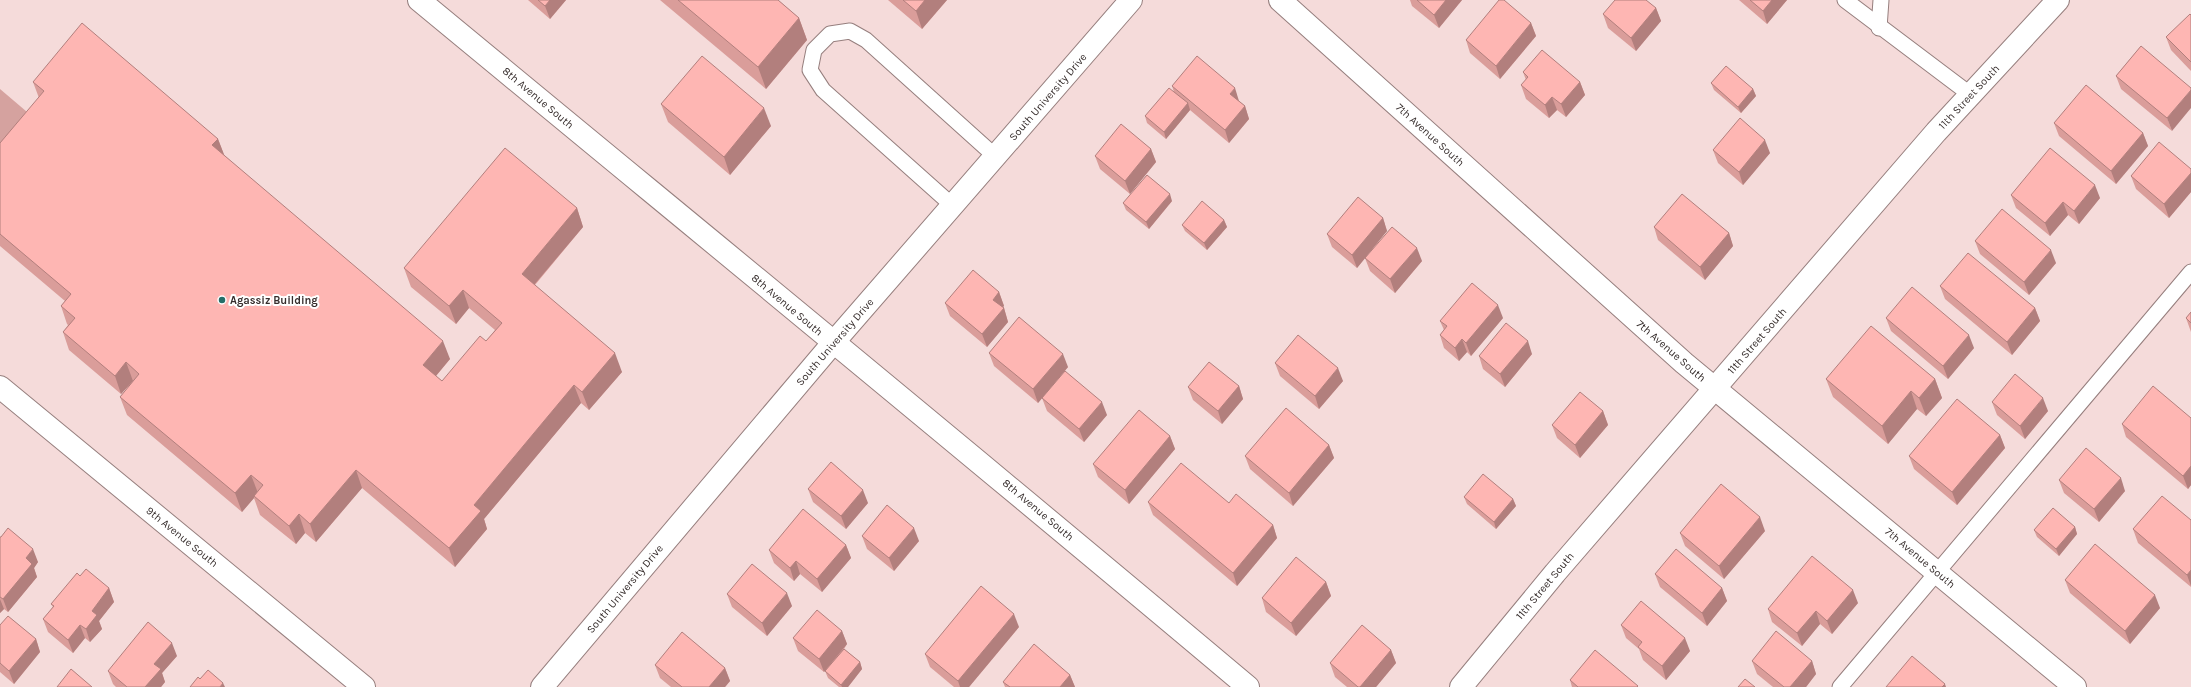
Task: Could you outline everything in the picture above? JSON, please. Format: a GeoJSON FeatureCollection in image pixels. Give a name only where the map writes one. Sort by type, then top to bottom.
{"type":"FeatureCollection","features":[{"type":"Feature","properties":{"kind":"street","name":"8th Avenue South"},"geometry":{"type":"LineString","coordinates":[[419,0],[833,343],[1018,493],[1248,687]]}},
{"type":"Feature","properties":{"kind":"street","name":"South University Drive"},"geometry":{"type":"LineString","coordinates":[[542,687],[833,343],[1131,0]]}},
{"type":"Feature","properties":{"kind":"street","name":"7th Avenue South"},"geometry":{"type":"LineString","coordinates":[[1280,0],[1679,358],[2075,687]]}},
{"type":"Feature","properties":{"kind":"street","name":"11th Street South"},"geometry":{"type":"LineString","coordinates":[[1461,687],[1555,573],[1971,95],[2058,0]]}},
{"type":"Feature","properties":{"kind":"street","name":"9th Avenue South"},"geometry":{"type":"LineString","coordinates":[[0,387],[364,687]]}},
{"type":"Feature","properties":{"kind":"lane"},"geometry":{"type":"LineString","coordinates":[[1846,0],[1879,28],[1971,95]]}},
{"type":"Feature","properties":{"kind":"lane"},"geometry":{"type":"LineString","coordinates":[[1879,28],[1881,0]]}},
{"type":"Feature","properties":{"kind":"lane"},"geometry":{"type":"LineString","coordinates":[[953,206],[823,90],[810,70],[814,50],[830,34],[850,31],[866,40],[996,157]]}},
{"type":"Feature","properties":{"kind":"lane"},"geometry":{"type":"LineString","coordinates":[[1840,687],[2191,272]]}},
{"type":"Feature","properties":{"kind":"shaded area"},"geometry":{"type":"Polygon","coordinates":[[[0,89],[40,123],[0,169],[0,89]]]}},
{"type":"Feature","properties":{"kind":"building"},"geometry":{"type":"Polygon","coordinates":[[[538,0],[550,0],[545,6],[538,0]]]}},
{"type":"Feature","properties":{"kind":"building"},"geometry":{"type":"Polygon","coordinates":[[[678,0],[778,0],[799,18],[758,67],[678,0]]]}},
{"type":"Feature","properties":{"kind":"building"},"geometry":{"type":"Polygon","coordinates":[[[903,0],[925,0],[916,11],[903,0]]]}},
{"type":"Feature","properties":{"kind":"building"},"geometry":{"type":"Polygon","coordinates":[[[1417,0],[1446,0],[1434,15],[1417,0]]]}},
{"type":"Feature","properties":{"kind":"building"},"geometry":{"type":"Polygon","coordinates":[[[1499,0],[1504,0],[1531,23],[1496,66],[1466,40],[1499,0]]]}},
{"type":"Feature","properties":{"kind":"building"},"geometry":{"type":"Polygon","coordinates":[[[1615,0],[1646,0],[1656,8],[1631,38],[1603,14],[1615,0]]]}},
{"type":"Feature","properties":{"kind":"building"},"geometry":{"type":"Polygon","coordinates":[[[1750,0],[1772,0],[1763,11],[1750,0]]]}},
{"type":"Feature","properties":{"kind":"building"},"geometry":{"type":"Polygon","coordinates":[[[2190,14],[2191,15],[2191,62],[2166,37],[2190,14]]]}},
{"type":"Feature","properties":{"kind":"building","name":"Agassiz Building"},"geometry":{"type":"Polygon","coordinates":[[[82,23],[218,139],[212,145],[443,341],[423,365],[442,381],[480,336],[486,341],[502,323],[463,290],[449,306],[404,268],[505,148],[577,208],[522,274],[615,353],[582,392],[574,385],[474,505],[481,511],[449,548],[356,470],[310,524],[299,514],[289,526],[254,496],[263,485],[251,475],[235,493],[120,397],[139,374],[126,362],[115,376],[63,332],[75,318],[61,306],[71,294],[0,234],[0,143],[44,91],[33,82],[82,23]]]}},
{"type":"Feature","properties":{"kind":"building"},"geometry":{"type":"Polygon","coordinates":[[[2141,46],[2191,88],[2191,90],[2167,118],[2116,76],[2141,46]]]}},
{"type":"Feature","properties":{"kind":"building"},"geometry":{"type":"Polygon","coordinates":[[[1542,50],[1580,82],[1561,104],[1552,97],[1545,105],[1521,85],[1528,77],[1523,72],[1542,50]]]}},
{"type":"Feature","properties":{"kind":"building"},"geometry":{"type":"Polygon","coordinates":[[[702,56],[764,108],[724,157],[661,104],[702,56]]]}},
{"type":"Feature","properties":{"kind":"building"},"geometry":{"type":"Polygon","coordinates":[[[1197,56],[1235,88],[1230,94],[1245,106],[1225,130],[1172,86],[1197,56]]]}},
{"type":"Feature","properties":{"kind":"building"},"geometry":{"type":"Polygon","coordinates":[[[1726,66],[1753,89],[1738,107],[1711,83],[1726,66]]]}},
{"type":"Feature","properties":{"kind":"building"},"geometry":{"type":"Polygon","coordinates":[[[2086,85],[2143,133],[2111,171],[2054,123],[2086,85]]]}},
{"type":"Feature","properties":{"kind":"building"},"geometry":{"type":"Polygon","coordinates":[[[1169,88],[1188,103],[1164,132],[1145,116],[1169,88]]]}},
{"type":"Feature","properties":{"kind":"building"},"geometry":{"type":"Polygon","coordinates":[[[1740,118],[1765,140],[1739,172],[1713,150],[1740,118]]]}},
{"type":"Feature","properties":{"kind":"building"},"geometry":{"type":"Polygon","coordinates":[[[1121,124],[1151,149],[1125,181],[1095,156],[1121,124]]]}},
{"type":"Feature","properties":{"kind":"building"},"geometry":{"type":"Polygon","coordinates":[[[2159,142],[2191,169],[2191,173],[2164,204],[2131,176],[2159,142]]]}},
{"type":"Feature","properties":{"kind":"building"},"geometry":{"type":"Polygon","coordinates":[[[2050,148],[2095,185],[2074,211],[2063,202],[2045,223],[2011,195],[2050,148]]]}},
{"type":"Feature","properties":{"kind":"building"},"geometry":{"type":"Polygon","coordinates":[[[1147,175],[1170,194],[1146,222],[1123,203],[1147,175]]]}},
{"type":"Feature","properties":{"kind":"building"},"geometry":{"type":"Polygon","coordinates":[[[1682,194],[1729,233],[1700,267],[1654,227],[1682,194]]]}},
{"type":"Feature","properties":{"kind":"building"},"geometry":{"type":"Polygon","coordinates":[[[1358,197],[1383,218],[1352,255],[1327,234],[1358,197]]]}},
{"type":"Feature","properties":{"kind":"building"},"geometry":{"type":"Polygon","coordinates":[[[1202,201],[1224,220],[1204,243],[1182,225],[1202,201]]]}},
{"type":"Feature","properties":{"kind":"building"},"geometry":{"type":"Polygon","coordinates":[[[2002,209],[2051,250],[2024,282],[1975,241],[2002,209]]]}},
{"type":"Feature","properties":{"kind":"building"},"geometry":{"type":"Polygon","coordinates":[[[1392,227],[1417,248],[1390,279],[1365,258],[1392,227]]]}},
{"type":"Feature","properties":{"kind":"building"},"geometry":{"type":"Polygon","coordinates":[[[1968,253],[2035,308],[2007,342],[1940,286],[1968,253]]]}},
{"type":"Feature","properties":{"kind":"building"},"geometry":{"type":"Polygon","coordinates":[[[973,270],[999,292],[993,300],[1004,308],[982,334],[945,303],[973,270]]]}},
{"type":"Feature","properties":{"kind":"building"},"geometry":{"type":"Polygon","coordinates":[[[1472,283],[1498,305],[1466,343],[1462,339],[1455,348],[1440,335],[1447,326],[1440,321],[1472,283]]]}},
{"type":"Feature","properties":{"kind":"building"},"geometry":{"type":"Polygon","coordinates":[[[1912,287],[1969,335],[1943,366],[1886,318],[1912,287]]]}},
{"type":"Feature","properties":{"kind":"building"},"geometry":{"type":"Polygon","coordinates":[[[2191,312],[2191,323],[2186,318],[2191,312]]]}},
{"type":"Feature","properties":{"kind":"building"},"geometry":{"type":"Polygon","coordinates":[[[1019,317],[1063,354],[1033,389],[989,353],[1019,317]]]}},
{"type":"Feature","properties":{"kind":"building"},"geometry":{"type":"Polygon","coordinates":[[[1506,323],[1528,341],[1500,374],[1479,356],[1506,323]]]}},
{"type":"Feature","properties":{"kind":"building"},"geometry":{"type":"Polygon","coordinates":[[[1871,326],[1935,379],[1919,398],[1911,391],[1882,426],[1826,379],[1871,326]]]}},
{"type":"Feature","properties":{"kind":"building"},"geometry":{"type":"Polygon","coordinates":[[[1298,335],[1338,368],[1315,396],[1275,363],[1298,335]]]}},
{"type":"Feature","properties":{"kind":"building"},"geometry":{"type":"Polygon","coordinates":[[[1209,362],[1239,386],[1218,411],[1188,387],[1209,362]]]}},
{"type":"Feature","properties":{"kind":"building"},"geometry":{"type":"Polygon","coordinates":[[[1065,371],[1102,402],[1079,429],[1042,398],[1065,371]]]}},
{"type":"Feature","properties":{"kind":"building"},"geometry":{"type":"Polygon","coordinates":[[[2015,374],[2043,398],[2020,426],[1992,402],[2015,374]]]}},
{"type":"Feature","properties":{"kind":"building"},"geometry":{"type":"Polygon","coordinates":[[[2153,386],[2191,418],[2191,466],[2183,476],[2122,424],[2153,386]]]}},
{"type":"Feature","properties":{"kind":"building"},"geometry":{"type":"Polygon","coordinates":[[[1580,392],[1603,411],[1575,445],[1552,425],[1580,392]]]}},
{"type":"Feature","properties":{"kind":"building"},"geometry":{"type":"Polygon","coordinates":[[[1957,399],[2000,435],[1952,492],[1909,456],[1957,399]]]}},
{"type":"Feature","properties":{"kind":"building"},"geometry":{"type":"Polygon","coordinates":[[[1286,408],[1329,445],[1289,493],[1245,456],[1286,408]]]}},
{"type":"Feature","properties":{"kind":"building"},"geometry":{"type":"Polygon","coordinates":[[[1139,410],[1170,436],[1125,490],[1093,464],[1139,410]]]}},
{"type":"Feature","properties":{"kind":"building"},"geometry":{"type":"Polygon","coordinates":[[[2086,448],[2121,478],[2094,509],[2059,480],[2086,448]]]}},
{"type":"Feature","properties":{"kind":"building"},"geometry":{"type":"Polygon","coordinates":[[[831,462],[863,490],[841,516],[808,489],[831,462]]]}},
{"type":"Feature","properties":{"kind":"building"},"geometry":{"type":"Polygon","coordinates":[[[1181,463],[1229,503],[1236,494],[1273,525],[1233,573],[1148,502],[1181,463]]]}},
{"type":"Feature","properties":{"kind":"building"},"geometry":{"type":"Polygon","coordinates":[[[1483,474],[1513,499],[1494,522],[1464,497],[1483,474]]]}},
{"type":"Feature","properties":{"kind":"building"},"geometry":{"type":"Polygon","coordinates":[[[1721,484],[1760,517],[1719,566],[1680,533],[1721,484]]]}},
{"type":"Feature","properties":{"kind":"building"},"geometry":{"type":"Polygon","coordinates":[[[2162,496],[2191,520],[2191,570],[2187,575],[2133,529],[2162,496]]]}},
{"type":"Feature","properties":{"kind":"building"},"geometry":{"type":"Polygon","coordinates":[[[887,505],[914,528],[889,558],[862,536],[887,505]]]}},
{"type":"Feature","properties":{"kind":"building"},"geometry":{"type":"Polygon","coordinates":[[[2053,508],[2075,527],[2056,549],[2034,530],[2053,508]]]}},
{"type":"Feature","properties":{"kind":"building"},"geometry":{"type":"Polygon","coordinates":[[[803,509],[846,545],[817,579],[796,561],[790,568],[769,550],[803,509]]]}},
{"type":"Feature","properties":{"kind":"building"},"geometry":{"type":"Polygon","coordinates":[[[8,528],[33,549],[26,558],[32,564],[3,599],[0,597],[0,537],[8,528]]]}},
{"type":"Feature","properties":{"kind":"building"},"geometry":{"type":"Polygon","coordinates":[[[2095,544],[2155,595],[2125,631],[2065,580],[2095,544]]]}},
{"type":"Feature","properties":{"kind":"building"},"geometry":{"type":"Polygon","coordinates":[[[1676,549],[1722,588],[1702,613],[1655,574],[1676,549]]]}},
{"type":"Feature","properties":{"kind":"building"},"geometry":{"type":"Polygon","coordinates":[[[1812,556],[1853,590],[1827,621],[1816,611],[1797,633],[1768,609],[1812,556]]]}},
{"type":"Feature","properties":{"kind":"building"},"geometry":{"type":"Polygon","coordinates":[[[1296,557],[1326,582],[1291,623],[1262,598],[1296,557]]]}},
{"type":"Feature","properties":{"kind":"building"},"geometry":{"type":"Polygon","coordinates":[[[752,564],[787,593],[762,623],[727,594],[752,564]]]}},
{"type":"Feature","properties":{"kind":"building"},"geometry":{"type":"Polygon","coordinates":[[[86,569],[109,588],[92,611],[97,615],[86,629],[80,625],[68,640],[43,619],[54,606],[51,604],[77,573],[80,576],[86,569]]]}},
{"type":"Feature","properties":{"kind":"building"},"geometry":{"type":"Polygon","coordinates":[[[981,586],[1014,614],[958,681],[925,654],[981,586]]]}},
{"type":"Feature","properties":{"kind":"building"},"geometry":{"type":"Polygon","coordinates":[[[1641,601],[1685,638],[1662,666],[1638,647],[1642,642],[1621,625],[1641,601]]]}},
{"type":"Feature","properties":{"kind":"building"},"geometry":{"type":"Polygon","coordinates":[[[817,610],[842,631],[819,659],[793,638],[817,610]]]}},
{"type":"Feature","properties":{"kind":"building"},"geometry":{"type":"Polygon","coordinates":[[[8,616],[36,639],[9,671],[0,663],[0,625],[8,616]]]}},
{"type":"Feature","properties":{"kind":"building"},"geometry":{"type":"Polygon","coordinates":[[[148,622],[172,643],[154,664],[161,669],[145,687],[127,687],[108,671],[148,622]]]}},
{"type":"Feature","properties":{"kind":"building"},"geometry":{"type":"Polygon","coordinates":[[[1362,625],[1391,650],[1360,687],[1358,687],[1330,663],[1362,625]]]}},
{"type":"Feature","properties":{"kind":"building"},"geometry":{"type":"Polygon","coordinates":[[[1776,631],[1812,661],[1790,687],[1784,687],[1752,661],[1776,631]]]}},
{"type":"Feature","properties":{"kind":"building"},"geometry":{"type":"Polygon","coordinates":[[[682,632],[725,668],[709,687],[682,687],[655,665],[682,632]]]}},
{"type":"Feature","properties":{"kind":"building"},"geometry":{"type":"Polygon","coordinates":[[[1034,644],[1070,675],[1060,687],[1010,687],[1003,682],[1034,644]]]}},
{"type":"Feature","properties":{"kind":"building"},"geometry":{"type":"Polygon","coordinates":[[[844,649],[860,662],[841,685],[825,671],[844,649]]]}},
{"type":"Feature","properties":{"kind":"building"},"geometry":{"type":"Polygon","coordinates":[[[1595,650],[1638,686],[1578,687],[1570,680],[1595,650]]]}},
{"type":"Feature","properties":{"kind":"building"},"geometry":{"type":"Polygon","coordinates":[[[1912,656],[1945,684],[1942,687],[1886,687],[1912,656]]]}},
{"type":"Feature","properties":{"kind":"building"},"geometry":{"type":"Polygon","coordinates":[[[71,669],[92,687],[57,687],[71,669]]]}},
{"type":"Feature","properties":{"kind":"building"},"geometry":{"type":"Polygon","coordinates":[[[208,670],[223,683],[220,687],[190,687],[198,677],[200,679],[208,670]]]}},
{"type":"Feature","properties":{"kind":"building"},"geometry":{"type":"Polygon","coordinates":[[[1745,679],[1755,687],[1738,687],[1745,679]]]}},
{"type":"Feature","properties":{"kind":"place","name":"Agassiz Building"},"geometry":{"type":"Point","coordinates":[222,300]}}]}
